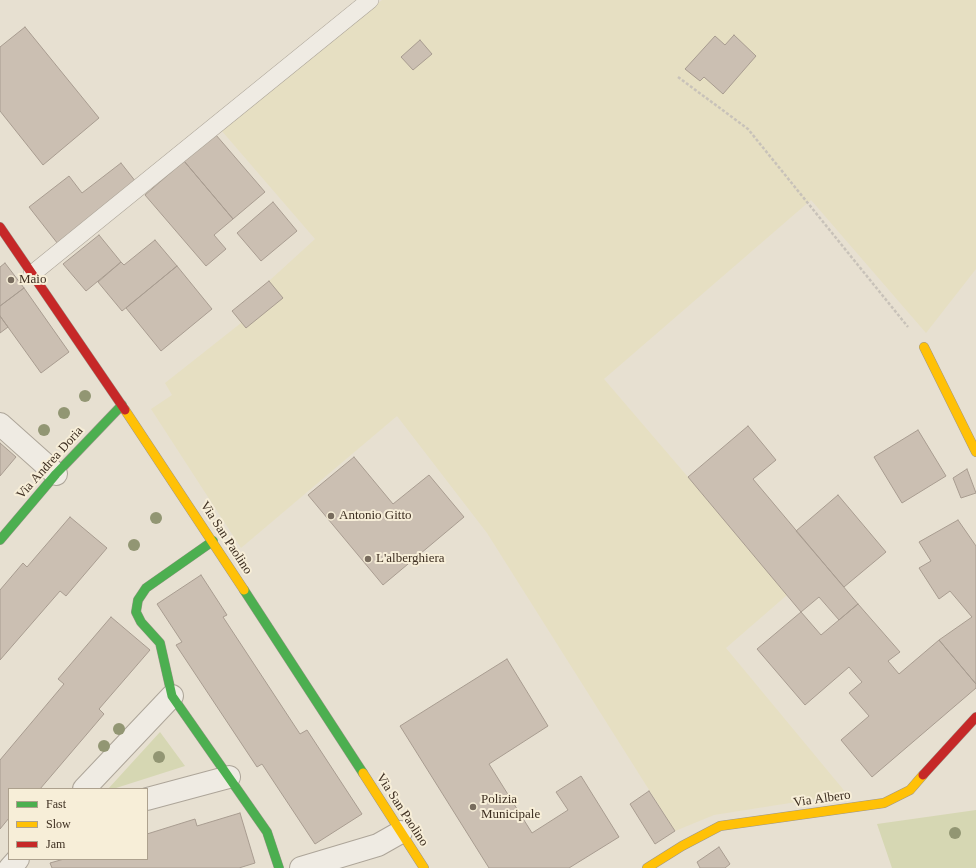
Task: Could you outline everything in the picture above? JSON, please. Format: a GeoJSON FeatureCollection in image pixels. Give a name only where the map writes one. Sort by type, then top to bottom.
{"type":"FeatureCollection","features":[{"type":"Feature","properties":{"kind":"street","name":"Via San Paolino"},"geometry":{"type":"LineString","coordinates":[[0,227],[122,404],[213,541],[424,868]]}},
{"type":"Feature","properties":{"kind":"street"},"geometry":{"type":"LineString","coordinates":[[924,346],[976,452]]}},
{"type":"Feature","properties":{"kind":"street","name":"Via Andrea Doria"},"geometry":{"type":"LineString","coordinates":[[0,540],[56,474],[122,404]]}},
{"type":"Feature","properties":{"kind":"street"},"geometry":{"type":"LineString","coordinates":[[0,424],[56,474]]}},
{"type":"Feature","properties":{"kind":"street"},"geometry":{"type":"LineString","coordinates":[[213,541],[146,588],[138,600],[136,612],[141,622],[160,643],[172,696],[267,832],[278,868]]}},
{"type":"Feature","properties":{"kind":"street"},"geometry":{"type":"LineString","coordinates":[[85,788],[172,696]]}},
{"type":"Feature","properties":{"kind":"street","name":"Via Albero"},"geometry":{"type":"LineString","coordinates":[[647,868],[682,846],[720,826],[884,803],[910,790],[976,717]]}},
{"type":"Feature","properties":{"kind":"street"},"geometry":{"type":"LineString","coordinates":[[148,798],[229,776]]}},
{"type":"Feature","properties":{"kind":"street"},"geometry":{"type":"LineString","coordinates":[[301,868],[378,845],[401,832]]}},
{"type":"Feature","properties":{"kind":"street"},"geometry":{"type":"LineString","coordinates":[[10,868],[17,860]]}},
{"type":"Feature","properties":{"kind":"lane"},"geometry":{"type":"LineString","coordinates":[[32,274],[370,0]]}},
{"type":"Feature","properties":{"kind":"path"},"geometry":{"type":"LineString","coordinates":[[678,78],[748,129],[924,346]]}},
{"type":"Feature","properties":{"kind":"shaded area"},"geometry":{"type":"Polygon","coordinates":[[[382,0],[976,0],[976,269],[926,333],[811,200],[604,379],[787,595],[726,648],[847,794],[714,815],[675,831],[487,533],[397,416],[241,548],[151,409],[172,395],[165,383],[241,323],[232,311],[269,281],[315,239],[221,130],[382,0]]]}},
{"type":"Feature","properties":{"kind":"green space"},"geometry":{"type":"Polygon","coordinates":[[[160,732],[185,766],[116,788],[109,788],[160,732]]]}},
{"type":"Feature","properties":{"kind":"green space"},"geometry":{"type":"Polygon","coordinates":[[[976,810],[976,868],[892,868],[877,824],[976,810]]]}},
{"type":"Feature","properties":{"kind":"building"},"geometry":{"type":"Polygon","coordinates":[[[25,27],[99,118],[43,165],[0,111],[0,47],[25,27]]]}},
{"type":"Feature","properties":{"kind":"building"},"geometry":{"type":"Polygon","coordinates":[[[734,35],[756,56],[723,94],[704,77],[700,81],[685,69],[715,36],[725,45],[734,35]]]}},
{"type":"Feature","properties":{"kind":"building"},"geometry":{"type":"Polygon","coordinates":[[[420,40],[432,54],[413,70],[401,57],[420,40]]]}},
{"type":"Feature","properties":{"kind":"building"},"geometry":{"type":"Polygon","coordinates":[[[216,135],[265,192],[233,219],[184,161],[216,135]]]}},
{"type":"Feature","properties":{"kind":"building"},"geometry":{"type":"Polygon","coordinates":[[[184,161],[233,219],[214,235],[226,249],[206,266],[145,195],[184,161]]]}},
{"type":"Feature","properties":{"kind":"building"},"geometry":{"type":"Polygon","coordinates":[[[121,163],[136,182],[58,244],[29,207],[69,176],[82,193],[121,163]]]}},
{"type":"Feature","properties":{"kind":"building"},"geometry":{"type":"Polygon","coordinates":[[[273,202],[297,231],[261,261],[237,233],[273,202]]]}},
{"type":"Feature","properties":{"kind":"building"},"geometry":{"type":"Polygon","coordinates":[[[99,235],[121,262],[86,291],[63,264],[99,235]]]}},
{"type":"Feature","properties":{"kind":"building"},"geometry":{"type":"Polygon","coordinates":[[[155,240],[177,266],[122,311],[98,282],[121,262],[124,265],[155,240]]]}},
{"type":"Feature","properties":{"kind":"building"},"geometry":{"type":"Polygon","coordinates":[[[5,263],[24,288],[0,306],[0,267],[5,263]]]}},
{"type":"Feature","properties":{"kind":"building"},"geometry":{"type":"Polygon","coordinates":[[[177,266],[212,309],[161,351],[126,308],[177,266]]]}},
{"type":"Feature","properties":{"kind":"building"},"geometry":{"type":"Polygon","coordinates":[[[269,281],[283,298],[246,328],[232,311],[269,281]]]}},
{"type":"Feature","properties":{"kind":"building"},"geometry":{"type":"Polygon","coordinates":[[[24,288],[69,352],[41,373],[0,316],[0,306],[24,288]]]}},
{"type":"Feature","properties":{"kind":"building"},"geometry":{"type":"Polygon","coordinates":[[[0,316],[8,327],[0,333],[0,316]]]}},
{"type":"Feature","properties":{"kind":"building"},"geometry":{"type":"Polygon","coordinates":[[[748,426],[776,460],[753,479],[858,604],[839,620],[819,597],[801,612],[688,477],[748,426]]]}},
{"type":"Feature","properties":{"kind":"building"},"geometry":{"type":"Polygon","coordinates":[[[918,430],[946,476],[902,503],[874,457],[918,430]]]}},
{"type":"Feature","properties":{"kind":"building"},"geometry":{"type":"Polygon","coordinates":[[[0,443],[16,457],[0,476],[0,443]]]}},
{"type":"Feature","properties":{"kind":"building"},"geometry":{"type":"Polygon","coordinates":[[[354,457],[393,504],[429,475],[464,517],[383,585],[308,495],[354,457]]]}},
{"type":"Feature","properties":{"kind":"building"},"geometry":{"type":"Polygon","coordinates":[[[967,469],[976,493],[961,498],[953,478],[967,469]]]}},
{"type":"Feature","properties":{"kind":"building"},"geometry":{"type":"Polygon","coordinates":[[[838,495],[886,552],[844,587],[796,531],[838,495]]]}},
{"type":"Feature","properties":{"kind":"building"},"geometry":{"type":"Polygon","coordinates":[[[70,517],[107,548],[66,596],[60,591],[0,660],[0,590],[23,563],[27,567],[70,517]]]}},
{"type":"Feature","properties":{"kind":"building"},"geometry":{"type":"Polygon","coordinates":[[[958,520],[976,546],[976,684],[939,640],[972,617],[950,591],[939,599],[919,568],[931,561],[919,542],[958,520]]]}},
{"type":"Feature","properties":{"kind":"building"},"geometry":{"type":"Polygon","coordinates":[[[201,575],[227,615],[223,617],[300,734],[307,730],[362,814],[315,844],[262,764],[257,767],[176,645],[182,642],[157,604],[201,575]]]}},
{"type":"Feature","properties":{"kind":"building"},"geometry":{"type":"Polygon","coordinates":[[[858,604],[900,652],[888,661],[899,674],[939,640],[976,684],[976,688],[872,777],[841,740],[869,716],[849,693],[862,682],[849,667],[805,705],[757,649],[801,612],[821,635],[858,604]]]}},
{"type":"Feature","properties":{"kind":"building"},"geometry":{"type":"Polygon","coordinates":[[[111,617],[150,650],[99,709],[104,714],[41,788],[8,788],[8,819],[0,829],[0,760],[64,684],[58,679],[111,617]]]}},
{"type":"Feature","properties":{"kind":"building"},"geometry":{"type":"Polygon","coordinates":[[[507,659],[548,726],[489,764],[532,833],[568,810],[556,792],[581,776],[619,837],[569,868],[489,868],[400,726],[507,659]]]}},
{"type":"Feature","properties":{"kind":"building"},"geometry":{"type":"Polygon","coordinates":[[[649,791],[675,831],[655,844],[630,804],[649,791]]]}},
{"type":"Feature","properties":{"kind":"building"},"geometry":{"type":"Polygon","coordinates":[[[240,813],[255,863],[239,868],[52,868],[50,863],[60,860],[148,860],[148,834],[195,819],[197,826],[240,813]]]}},
{"type":"Feature","properties":{"kind":"building"},"geometry":{"type":"Polygon","coordinates":[[[719,847],[730,864],[725,868],[700,868],[697,862],[719,847]]]}},
{"type":"Feature","properties":{"kind":"traffic: fast"},"geometry":{"type":"LineString","coordinates":[[0,540],[56,474],[122,405]]}},
{"type":"Feature","properties":{"kind":"traffic: fast"},"geometry":{"type":"LineString","coordinates":[[213,541],[146,588],[138,600],[136,612],[141,622],[160,643],[172,696],[267,832],[279,868]]}},
{"type":"Feature","properties":{"kind":"traffic: fast"},"geometry":{"type":"LineString","coordinates":[[244,590],[363,773]]}},
{"type":"Feature","properties":{"kind":"traffic: slow"},"geometry":{"type":"LineString","coordinates":[[924,347],[976,452]]}},
{"type":"Feature","properties":{"kind":"traffic: slow"},"geometry":{"type":"LineString","coordinates":[[125,410],[244,590]]}},
{"type":"Feature","properties":{"kind":"traffic: slow"},"geometry":{"type":"LineString","coordinates":[[363,773],[424,868]]}},
{"type":"Feature","properties":{"kind":"traffic: slow"},"geometry":{"type":"LineString","coordinates":[[647,868],[682,846],[720,826],[884,803],[910,790],[923,775]]}},
{"type":"Feature","properties":{"kind":"traffic: jam"},"geometry":{"type":"LineString","coordinates":[[0,227],[125,410]]}},
{"type":"Feature","properties":{"kind":"traffic: jam"},"geometry":{"type":"LineString","coordinates":[[923,775],[976,717]]}},
{"type":"Feature","properties":{"kind":"place","name":"Maio"},"geometry":{"type":"Point","coordinates":[11,280]}},
{"type":"Feature","properties":{"kind":"place","name":"Antonio Gitto"},"geometry":{"type":"Point","coordinates":[331,516]}},
{"type":"Feature","properties":{"kind":"place","name":"L'alberghiera"},"geometry":{"type":"Point","coordinates":[368,559]}},
{"type":"Feature","properties":{"kind":"place","name":"Polizia Municipale"},"geometry":{"type":"Point","coordinates":[473,807]}}]}
